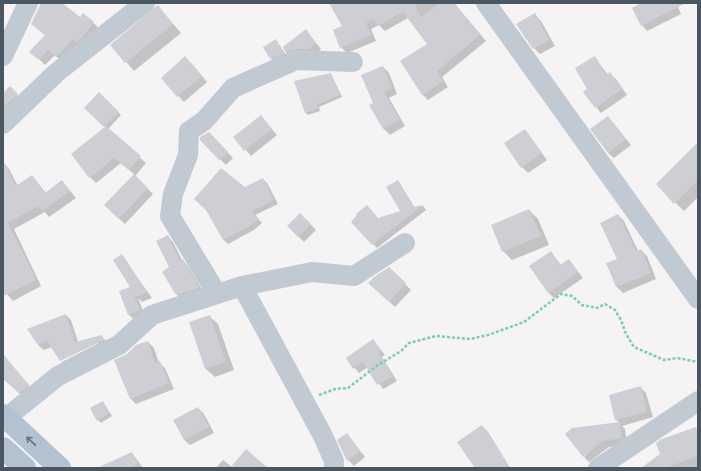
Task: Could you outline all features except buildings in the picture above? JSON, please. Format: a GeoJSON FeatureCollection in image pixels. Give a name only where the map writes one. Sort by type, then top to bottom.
{"type":"FeatureCollection","features":[{"type":"Feature","properties":{"kind":"main road"},"geometry":{"type":"LineString","coordinates":[[4,416],[60,468]]}},
{"type":"Feature","properties":{"kind":"main road"},"geometry":{"type":"LineString","coordinates":[[3,448],[25,468]]}},
{"type":"Feature","properties":{"kind":"street"},"geometry":{"type":"LineString","coordinates":[[3,56],[28,3]]}},
{"type":"Feature","properties":{"kind":"street"},"geometry":{"type":"LineString","coordinates":[[3,124],[56,73],[145,3]]}},
{"type":"Feature","properties":{"kind":"street"},"geometry":{"type":"LineString","coordinates":[[486,3],[698,299]]}},
{"type":"Feature","properties":{"kind":"street"},"geometry":{"type":"LineString","coordinates":[[217,294],[170,216],[173,194],[188,155],[189,131],[204,121],[233,88],[296,60],[353,62]]}},
{"type":"Feature","properties":{"kind":"street"},"geometry":{"type":"LineString","coordinates":[[4,416],[58,376],[119,345],[152,315],[242,286],[312,272],[354,276],[405,243]]}},
{"type":"Feature","properties":{"kind":"street"},"geometry":{"type":"LineString","coordinates":[[242,286],[306,405],[334,461],[334,468]]}},
{"type":"Feature","properties":{"kind":"street"},"geometry":{"type":"LineString","coordinates":[[598,468],[698,402]]}},
{"type":"Feature","properties":{"kind":"path"},"geometry":{"type":"LineString","coordinates":[[306,405],[319,396],[335,389],[348,388],[378,365],[401,351],[409,343],[436,336],[470,339],[488,335],[524,322],[561,294],[572,296],[582,305],[597,308],[605,304],[615,310],[634,347],[664,360],[678,358],[698,362]]}}]}
